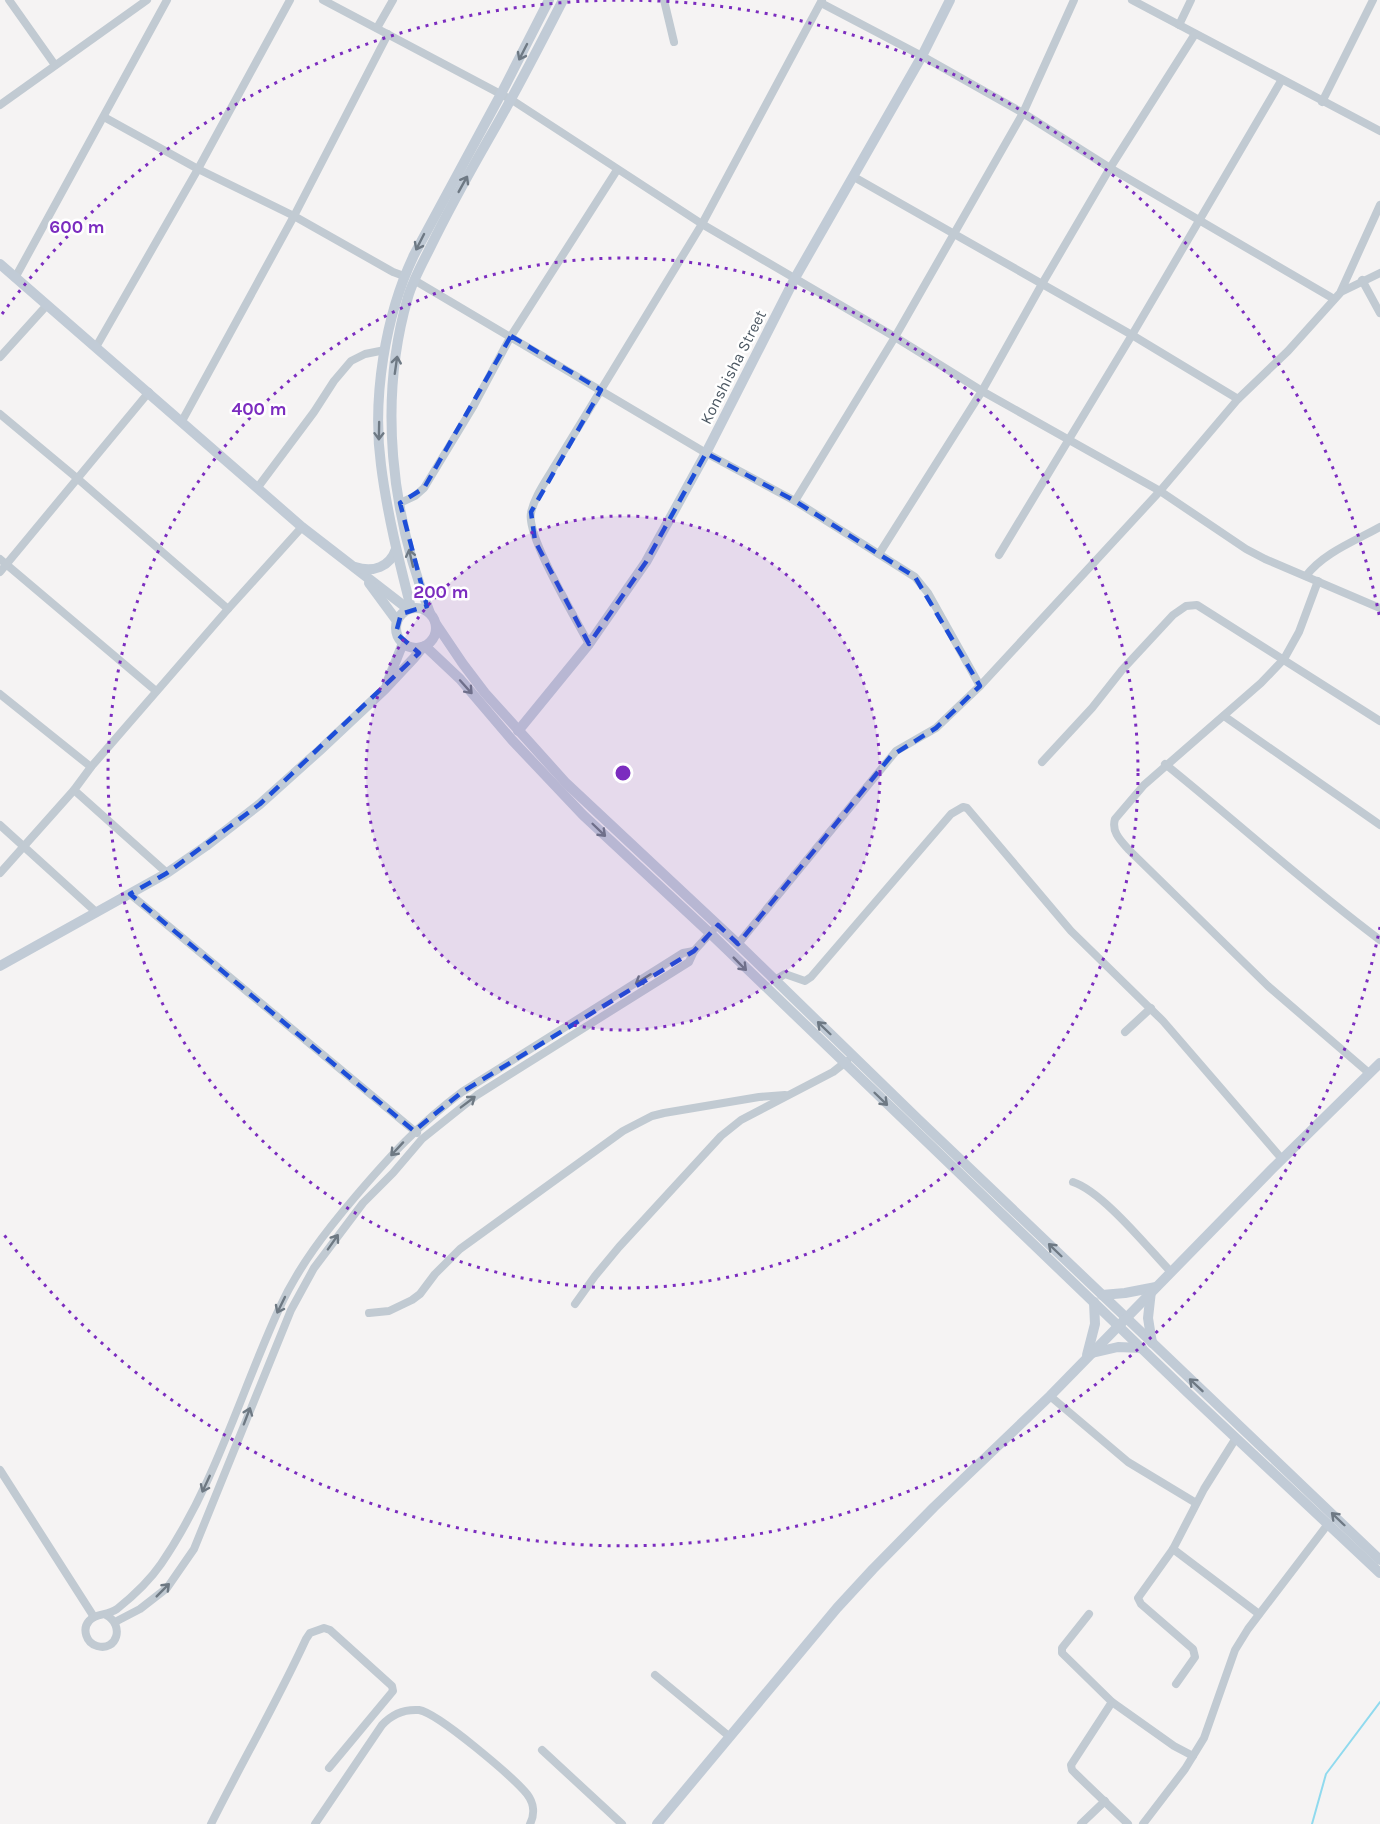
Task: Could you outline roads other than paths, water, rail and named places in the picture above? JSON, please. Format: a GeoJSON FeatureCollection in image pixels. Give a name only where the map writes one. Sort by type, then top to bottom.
{"type":"FeatureCollection","features":[{"type":"Feature","properties":{"kind":"main road"},"geometry":{"type":"LineString","coordinates":[[409,609],[384,487],[378,437],[385,350],[392,315],[440,205],[549,0]]}},
{"type":"Feature","properties":{"kind":"main road"},"geometry":{"type":"LineString","coordinates":[[563,0],[512,100],[409,278],[391,404],[393,457],[413,567],[429,613],[463,664],[518,731],[582,799],[738,944],[1098,1299]]}},
{"type":"Feature","properties":{"kind":"main road","name":"Konshisha Street"},"geometry":{"type":"LineString","coordinates":[[518,731],[589,644],[646,561],[706,453],[795,278],[922,56],[950,0]]}},
{"type":"Feature","properties":{"kind":"main road"},"geometry":{"type":"LineString","coordinates":[[0,264],[302,526],[363,576],[409,609]]}},
{"type":"Feature","properties":{"kind":"main road"},"geometry":{"type":"LineString","coordinates":[[352,566],[365,570],[378,568],[391,560],[396,549]]}},
{"type":"Feature","properties":{"kind":"main road"},"geometry":{"type":"LineString","coordinates":[[363,576],[396,621]]}},
{"type":"Feature","properties":{"kind":"main road"},"geometry":{"type":"LineString","coordinates":[[424,646],[412,648],[403,644],[396,633],[396,621],[409,609],[421,608],[429,613]]}},
{"type":"Feature","properties":{"kind":"main road"},"geometry":{"type":"LineString","coordinates":[[1,963],[167,873],[260,804],[385,689],[434,637],[436,624]]}},
{"type":"Feature","properties":{"kind":"main road"},"geometry":{"type":"LineString","coordinates":[[385,689],[403,644]]}},
{"type":"Feature","properties":{"kind":"main road"},"geometry":{"type":"LineString","coordinates":[[424,646],[460,679],[549,781],[844,1064],[1122,1321],[1236,1438],[1380,1573]]}},
{"type":"Feature","properties":{"kind":"main road"},"geometry":{"type":"LineString","coordinates":[[657,1824],[866,1576],[1050,1396],[1282,1159],[1380,1063]]}},
{"type":"Feature","properties":{"kind":"main road"},"geometry":{"type":"LineString","coordinates":[[1098,1299],[1154,1289]]}},
{"type":"Feature","properties":{"kind":"main road"},"geometry":{"type":"LineString","coordinates":[[1147,1346],[1148,1318],[1154,1289]]}},
{"type":"Feature","properties":{"kind":"main road"},"geometry":{"type":"LineString","coordinates":[[1089,1355],[1098,1299]]}},
{"type":"Feature","properties":{"kind":"main road"},"geometry":{"type":"LineString","coordinates":[[1089,1355],[1118,1347],[1147,1346],[1289,1471],[1380,1560]]}},
{"type":"Feature","properties":{"kind":"street"},"geometry":{"type":"LineString","coordinates":[[9,0],[56,65]]}},
{"type":"Feature","properties":{"kind":"street"},"geometry":{"type":"LineString","coordinates":[[0,105],[147,0]]}},
{"type":"Feature","properties":{"kind":"street"},"geometry":{"type":"LineString","coordinates":[[15,278],[167,0]]}},
{"type":"Feature","properties":{"kind":"street"},"geometry":{"type":"LineString","coordinates":[[96,347],[198,169],[290,0]]}},
{"type":"Feature","properties":{"kind":"street"},"geometry":{"type":"LineString","coordinates":[[323,0],[512,100],[702,224],[895,337],[982,391],[1160,491],[1246,549],[1380,608]]}},
{"type":"Feature","properties":{"kind":"street"},"geometry":{"type":"LineString","coordinates":[[377,28],[393,0]]}},
{"type":"Feature","properties":{"kind":"street"},"geometry":{"type":"LineString","coordinates":[[664,0],[674,42]]}},
{"type":"Feature","properties":{"kind":"street"},"geometry":{"type":"LineString","coordinates":[[795,501],[895,337],[1023,113],[1074,0]]}},
{"type":"Feature","properties":{"kind":"street"},"geometry":{"type":"LineString","coordinates":[[1132,0],[1281,81],[1380,131]]}},
{"type":"Feature","properties":{"kind":"street"},"geometry":{"type":"LineString","coordinates":[[1179,25],[1191,0]]}},
{"type":"Feature","properties":{"kind":"street"},"geometry":{"type":"LineString","coordinates":[[1322,102],[1373,0]]}},
{"type":"Feature","properties":{"kind":"street"},"geometry":{"type":"LineString","coordinates":[[589,644],[535,541],[530,522],[531,512],[536,499],[702,224],[821,2],[1023,113],[1110,168],[1334,299]]}},
{"type":"Feature","properties":{"kind":"street"},"geometry":{"type":"LineString","coordinates":[[182,421],[294,216],[388,34]]}},
{"type":"Feature","properties":{"kind":"street"},"geometry":{"type":"LineString","coordinates":[[879,554],[982,391],[1110,168],[1195,34]]}},
{"type":"Feature","properties":{"kind":"street"},"geometry":{"type":"LineString","coordinates":[[999,555],[1132,335],[1281,81]]}},
{"type":"Feature","properties":{"kind":"street"},"geometry":{"type":"LineString","coordinates":[[104,117],[198,169],[294,216],[393,272],[409,278],[511,336],[706,453],[795,501],[915,577],[922,585],[980,686]]}},
{"type":"Feature","properties":{"kind":"street"},"geometry":{"type":"LineString","coordinates":[[400,503],[415,496],[424,488],[473,407],[511,336],[617,170]]}},
{"type":"Feature","properties":{"kind":"street"},"geometry":{"type":"LineString","coordinates":[[854,177],[1132,335],[1238,399]]}},
{"type":"Feature","properties":{"kind":"street"},"geometry":{"type":"LineString","coordinates":[[1341,292],[1380,205]]}},
{"type":"Feature","properties":{"kind":"street"},"geometry":{"type":"LineString","coordinates":[[738,944],[891,756],[901,747],[936,728],[980,686],[1160,491],[1238,399],[1288,351],[1341,292],[1380,273]]}},
{"type":"Feature","properties":{"kind":"street"},"geometry":{"type":"LineString","coordinates":[[1362,280],[1380,313]]}},
{"type":"Feature","properties":{"kind":"street"},"geometry":{"type":"LineString","coordinates":[[0,357],[47,305]]}},
{"type":"Feature","properties":{"kind":"street"},"geometry":{"type":"LineString","coordinates":[[258,487],[314,412],[334,381],[351,361],[365,354],[385,350]]}},
{"type":"Feature","properties":{"kind":"street"},"geometry":{"type":"LineString","coordinates":[[0,572],[3,562],[78,478],[149,392]]}},
{"type":"Feature","properties":{"kind":"street"},"geometry":{"type":"LineString","coordinates":[[0,414],[78,478],[228,609]]}},
{"type":"Feature","properties":{"kind":"street"},"geometry":{"type":"LineString","coordinates":[[0,873],[74,790],[156,691],[302,526]]}},
{"type":"Feature","properties":{"kind":"street"},"geometry":{"type":"LineString","coordinates":[[1306,576],[1323,560],[1380,527]]}},
{"type":"Feature","properties":{"kind":"street"},"geometry":{"type":"LineString","coordinates":[[3,562],[156,691]]}},
{"type":"Feature","properties":{"kind":"street"},"geometry":{"type":"LineString","coordinates":[[1318,581],[1299,632],[1284,659],[1261,683],[1144,784],[1115,819],[1113,826],[1117,836],[1136,857],[1268,986],[1369,1073]]}},
{"type":"Feature","properties":{"kind":"street"},"geometry":{"type":"LineString","coordinates":[[1042,762],[1092,708],[1122,670],[1173,615],[1186,606],[1197,605],[1380,721]]}},
{"type":"Feature","properties":{"kind":"street"},"geometry":{"type":"LineString","coordinates":[[0,694],[91,767]]}},
{"type":"Feature","properties":{"kind":"street"},"geometry":{"type":"LineString","coordinates":[[1224,716],[1380,825]]}},
{"type":"Feature","properties":{"kind":"street"},"geometry":{"type":"LineString","coordinates":[[1165,764],[1244,828],[1297,875],[1380,940]]}},
{"type":"Feature","properties":{"kind":"street"},"geometry":{"type":"LineString","coordinates":[[74,790],[167,873]]}},
{"type":"Feature","properties":{"kind":"street"},"geometry":{"type":"LineString","coordinates":[[775,980],[785,974],[805,981],[811,977],[951,814],[963,807],[972,813],[1071,931],[1151,1008],[1282,1159]]}},
{"type":"Feature","properties":{"kind":"street"},"geometry":{"type":"LineString","coordinates":[[0,825],[96,912]]}},
{"type":"Feature","properties":{"kind":"street"},"geometry":{"type":"LineString","coordinates":[[130,894],[422,1138]]}},
{"type":"Feature","properties":{"kind":"street"},"geometry":{"type":"LineString","coordinates":[[115,1622],[156,1598],[181,1570],[194,1549],[291,1310],[314,1268],[363,1203],[393,1173],[422,1138],[477,1095],[689,962],[694,951],[718,925]]}},
{"type":"Feature","properties":{"kind":"street"},"geometry":{"type":"LineString","coordinates":[[106,1616],[115,1622],[116,1638],[108,1646],[97,1646],[89,1641],[85,1632],[88,1622],[94,1617],[106,1616],[117,1609],[161,1564],[199,1500],[279,1308],[293,1281],[330,1227],[414,1131],[462,1092],[684,953],[694,951]]}},
{"type":"Feature","properties":{"kind":"street"},"geometry":{"type":"LineString","coordinates":[[1125,1032],[1151,1008]]}},
{"type":"Feature","properties":{"kind":"street"},"geometry":{"type":"LineString","coordinates":[[575,1304],[619,1247],[721,1136],[741,1119],[844,1064],[852,1055]]}},
{"type":"Feature","properties":{"kind":"street"},"geometry":{"type":"LineString","coordinates":[[369,1313],[389,1311],[412,1300],[425,1289],[435,1274],[460,1249],[623,1131],[652,1116],[664,1113],[759,1097],[785,1095]]}},
{"type":"Feature","properties":{"kind":"street"},"geometry":{"type":"LineString","coordinates":[[1073,1182],[1084,1186],[1098,1197],[1171,1272]]}},
{"type":"Feature","properties":{"kind":"street"},"geometry":{"type":"LineString","coordinates":[[1050,1396],[1128,1462],[1196,1503]]}},
{"type":"Feature","properties":{"kind":"street"},"geometry":{"type":"LineString","coordinates":[[1176,1684],[1195,1658],[1193,1649],[1141,1604],[1138,1598],[1173,1549],[1196,1503],[1236,1438]]}},
{"type":"Feature","properties":{"kind":"street"},"geometry":{"type":"LineString","coordinates":[[0,1470],[94,1617]]}},
{"type":"Feature","properties":{"kind":"street"},"geometry":{"type":"LineString","coordinates":[[1143,1824],[1204,1738],[1235,1650],[1259,1614],[1328,1524]]}},
{"type":"Feature","properties":{"kind":"street"},"geometry":{"type":"LineString","coordinates":[[1173,1549],[1259,1614]]}},
{"type":"Feature","properties":{"kind":"street"},"geometry":{"type":"LineString","coordinates":[[1089,1614],[1062,1648],[1062,1653],[1112,1702],[1174,1746],[1193,1756]]}},
{"type":"Feature","properties":{"kind":"street"},"geometry":{"type":"LineString","coordinates":[[211,1824],[306,1639],[310,1633],[324,1628],[330,1630],[392,1686],[393,1691],[329,1768]]}},
{"type":"Feature","properties":{"kind":"street"},"geometry":{"type":"LineString","coordinates":[[655,1675],[730,1737]]}},
{"type":"Feature","properties":{"kind":"street"},"geometry":{"type":"LineString","coordinates":[[1112,1702],[1071,1765],[1072,1770],[1128,1824]]}},
{"type":"Feature","properties":{"kind":"street"},"geometry":{"type":"LineString","coordinates":[[315,1824],[381,1725],[392,1716],[410,1710],[427,1712],[457,1733],[527,1794],[534,1811],[530,1824]]}},
{"type":"Feature","properties":{"kind":"street"},"geometry":{"type":"LineString","coordinates":[[542,1750],[622,1824]]}},
{"type":"Feature","properties":{"kind":"street"},"geometry":{"type":"LineString","coordinates":[[1081,1824],[1105,1801]]}},
{"type":"Feature","properties":{"kind":"waterway"},"geometry":{"type":"LineString","coordinates":[[1312,1824],[1326,1774],[1380,1702]]}}]}
